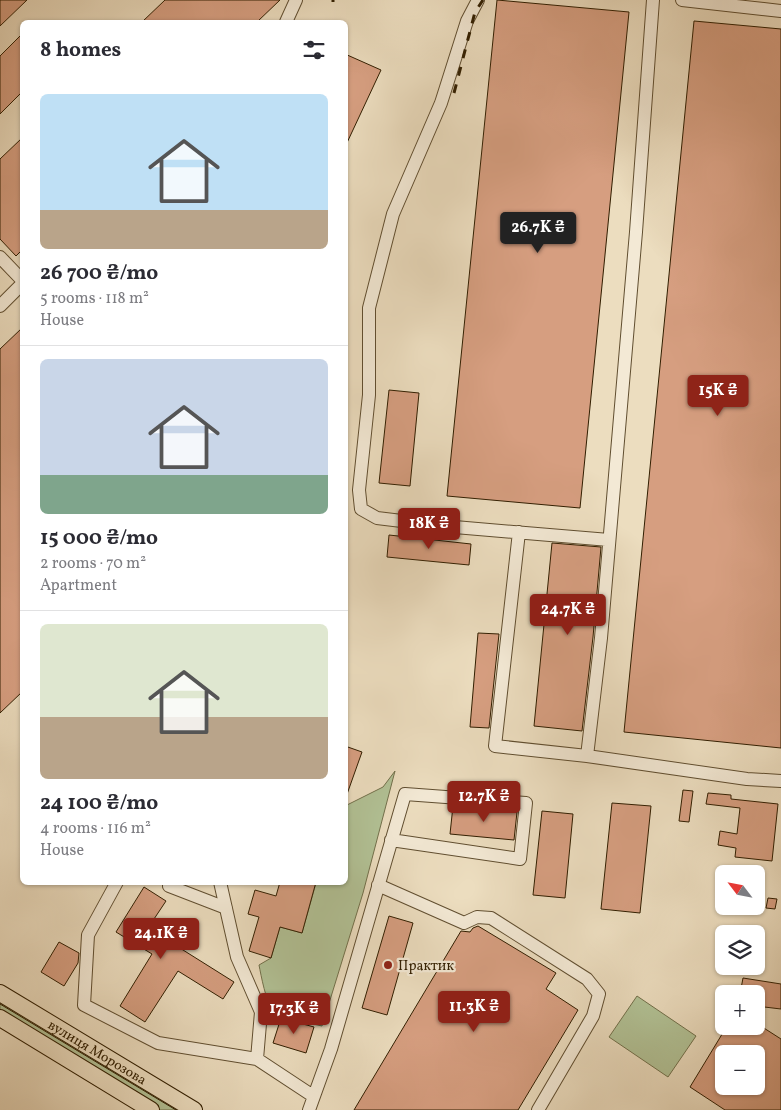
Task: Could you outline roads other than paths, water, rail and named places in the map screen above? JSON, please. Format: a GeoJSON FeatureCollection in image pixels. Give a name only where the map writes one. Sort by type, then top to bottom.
{"type":"FeatureCollection","features":[{"type":"Feature","properties":{"kind":"main road","name":"вулиця Морозова"},"geometry":{"type":"LineString","coordinates":[[0,993],[194,1110]]}},
{"type":"Feature","properties":{"kind":"main road","name":"вулиця Морозова"},"geometry":{"type":"LineString","coordinates":[[0,1018],[151,1110]]}},
{"type":"Feature","properties":{"kind":"lane"},"geometry":{"type":"LineString","coordinates":[[287,20],[296,0]]}},
{"type":"Feature","properties":{"kind":"lane"},"geometry":{"type":"LineString","coordinates":[[478,0],[467,21],[441,103],[393,214],[369,308],[369,395],[359,490],[361,509],[377,518],[443,526],[609,540]]}},
{"type":"Feature","properties":{"kind":"lane"},"geometry":{"type":"LineString","coordinates":[[587,756],[601,638],[636,232],[653,0]]}},
{"type":"Feature","properties":{"kind":"lane"},"geometry":{"type":"LineString","coordinates":[[682,0],[781,11]]}},
{"type":"Feature","properties":{"kind":"lane"},"geometry":{"type":"LineString","coordinates":[[0,257],[20,278]]}},
{"type":"Feature","properties":{"kind":"lane"},"geometry":{"type":"LineString","coordinates":[[0,306],[20,286]]}},
{"type":"Feature","properties":{"kind":"lane"},"geometry":{"type":"LineString","coordinates":[[519,532],[495,746],[587,756],[747,779],[781,781]]}},
{"type":"Feature","properties":{"kind":"lane"},"geometry":{"type":"LineString","coordinates":[[309,1110],[330,1048],[391,840],[405,794],[526,803],[520,859],[391,840]]}},
{"type":"Feature","properties":{"kind":"lane"},"geometry":{"type":"LineString","coordinates":[[115,885],[88,935],[84,1005],[158,1043],[257,1058],[314,1096]]}},
{"type":"Feature","properties":{"kind":"lane"},"geometry":{"type":"LineString","coordinates":[[169,885],[226,908]]}},
{"type":"Feature","properties":{"kind":"lane"},"geometry":{"type":"LineString","coordinates":[[221,885],[237,957],[261,1012],[257,1058]]}},
{"type":"Feature","properties":{"kind":"lane"},"geometry":{"type":"LineString","coordinates":[[378,885],[464,923],[477,917],[491,918],[587,979],[598,994],[593,1016],[538,1110]]}},
{"type":"Feature","properties":{"kind":"tram line"},"geometry":{"type":"LineString","coordinates":[[0,1004],[176,1110]]}},
{"type":"Feature","properties":{"kind":"railway"},"geometry":{"type":"LineString","coordinates":[[454,93],[475,12],[483,0]]}},
{"type":"Feature","properties":{"kind":"place","name":"Практик"},"geometry":{"type":"Point","coordinates":[388,965]}}]}
